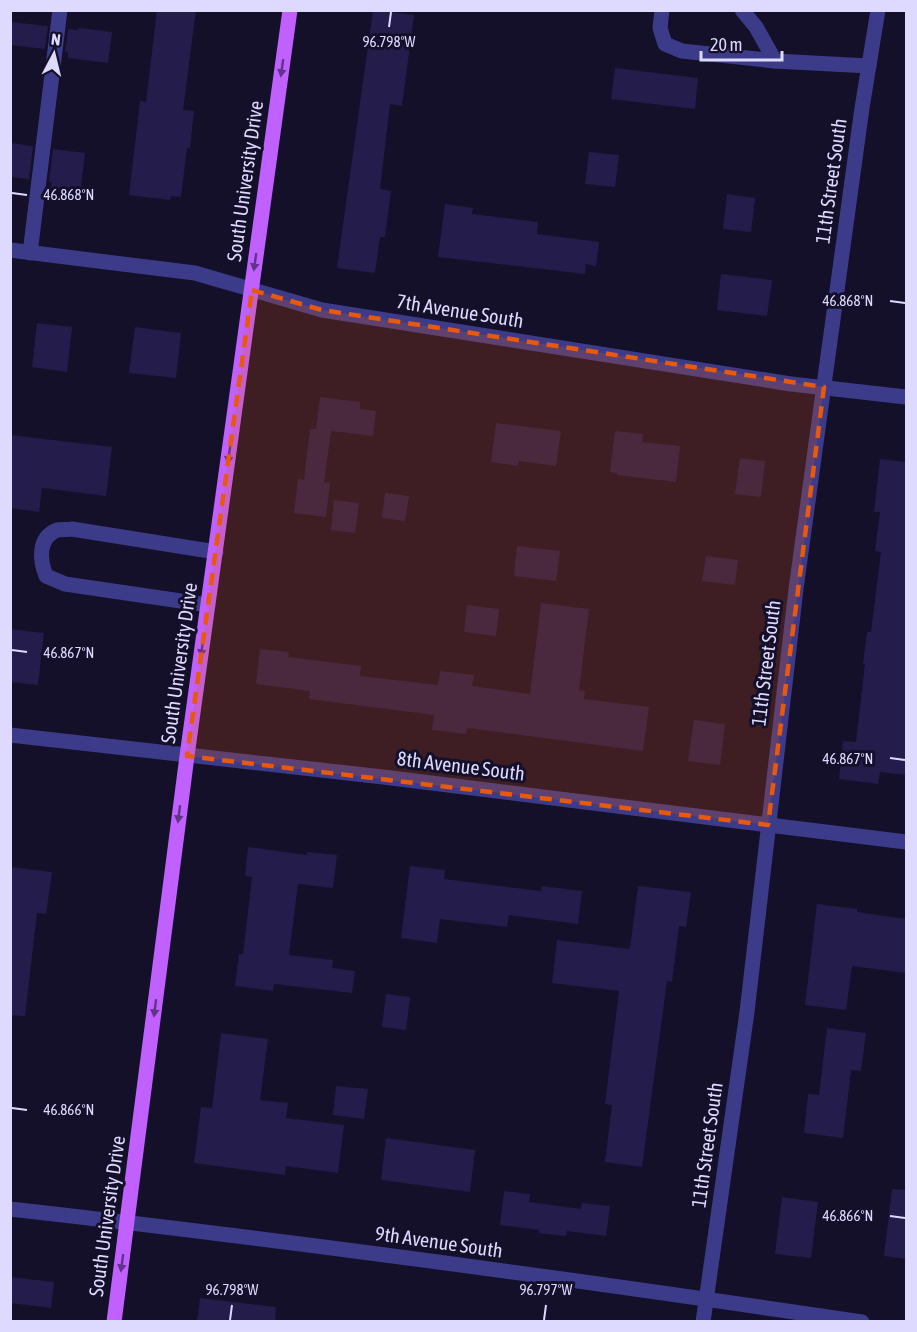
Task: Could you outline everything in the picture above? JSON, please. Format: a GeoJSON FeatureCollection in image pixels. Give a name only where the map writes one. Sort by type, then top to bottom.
{"type":"FeatureCollection","features":[{"type":"Feature","properties":{"kind":"main road","name":"South University Drive"},"geometry":{"type":"LineString","coordinates":[[114,1322],[187,756],[290,10]]}},
{"type":"Feature","properties":{"kind":"street"},"geometry":{"type":"LineString","coordinates":[[30,253],[60,10]]}},
{"type":"Feature","properties":{"kind":"street"},"geometry":{"type":"LineString","coordinates":[[662,10],[660,28],[665,44],[682,51],[775,61],[869,66]]}},
{"type":"Feature","properties":{"kind":"street"},"geometry":{"type":"LineString","coordinates":[[742,10],[756,27],[775,61]]}},
{"type":"Feature","properties":{"kind":"street","name":"11th Street South"},"geometry":{"type":"LineString","coordinates":[[703,1322],[747,1012],[796,589],[878,10]]}},
{"type":"Feature","properties":{"kind":"street","name":"7th Avenue South"},"geometry":{"type":"LineString","coordinates":[[10,250],[195,273],[322,310],[824,387],[906,397]]}},
{"type":"Feature","properties":{"kind":"street"},"geometry":{"type":"LineString","coordinates":[[208,605],[65,584],[46,576],[40,560],[44,541],[56,531],[72,529],[216,552]]}},
{"type":"Feature","properties":{"kind":"street","name":"8th Avenue South"},"geometry":{"type":"LineString","coordinates":[[10,735],[384,777],[906,842]]}},
{"type":"Feature","properties":{"kind":"street","name":"9th Avenue South"},"geometry":{"type":"LineString","coordinates":[[10,1209],[128,1222],[706,1298],[862,1322]]}},
{"type":"Feature","properties":{"kind":"highlighted area"},"geometry":{"type":"Polygon","coordinates":[[[252,290],[322,310],[824,387],[768,825],[187,756],[252,290]]]}},
{"type":"Feature","properties":{"kind":"building"},"geometry":{"type":"Polygon","coordinates":[[[157,10],[196,10],[183,110],[194,111],[190,148],[187,148],[181,197],[171,196],[170,200],[129,195],[140,101],[146,102],[157,10]]]}},
{"type":"Feature","properties":{"kind":"building"},"geometry":{"type":"Polygon","coordinates":[[[373,10],[414,15],[402,106],[390,104],[380,189],[391,191],[385,237],[380,237],[375,273],[337,268],[373,10]]]}},
{"type":"Feature","properties":{"kind":"building"},"geometry":{"type":"Polygon","coordinates":[[[10,22],[48,26],[45,49],[10,45],[10,22]]]}},
{"type":"Feature","properties":{"kind":"building"},"geometry":{"type":"Polygon","coordinates":[[[79,28],[112,32],[108,63],[68,58],[68,52],[65,52],[68,29],[78,30],[79,28]]]}},
{"type":"Feature","properties":{"kind":"building"},"geometry":{"type":"Polygon","coordinates":[[[615,68],[698,78],[695,109],[611,99],[615,68]]]}},
{"type":"Feature","properties":{"kind":"building"},"geometry":{"type":"Polygon","coordinates":[[[10,143],[33,146],[29,179],[10,177],[10,143]]]}},
{"type":"Feature","properties":{"kind":"building"},"geometry":{"type":"Polygon","coordinates":[[[53,149],[85,153],[80,195],[50,192],[53,149]]]}},
{"type":"Feature","properties":{"kind":"building"},"geometry":{"type":"Polygon","coordinates":[[[589,152],[619,155],[615,187],[585,184],[589,152]]]}},
{"type":"Feature","properties":{"kind":"building"},"geometry":{"type":"Polygon","coordinates":[[[727,194],[755,198],[751,232],[723,229],[727,194]]]}},
{"type":"Feature","properties":{"kind":"building"},"geometry":{"type":"Polygon","coordinates":[[[445,204],[473,208],[472,214],[538,222],[537,234],[599,242],[596,266],[586,264],[585,274],[438,257],[445,204]]]}},
{"type":"Feature","properties":{"kind":"building"},"geometry":{"type":"Polygon","coordinates":[[[721,274],[772,280],[767,316],[717,310],[721,274]]]}},
{"type":"Feature","properties":{"kind":"building"},"geometry":{"type":"Polygon","coordinates":[[[37,323],[72,327],[67,372],[32,367],[37,323]]]}},
{"type":"Feature","properties":{"kind":"building"},"geometry":{"type":"Polygon","coordinates":[[[135,327],[181,333],[176,378],[129,373],[135,327]]]}},
{"type":"Feature","properties":{"kind":"building"},"geometry":{"type":"Polygon","coordinates":[[[320,397],[360,402],[360,409],[376,411],[373,436],[331,431],[324,482],[330,483],[326,517],[294,513],[298,479],[304,480],[310,429],[316,429],[320,397]]]}},
{"type":"Feature","properties":{"kind":"building"},"geometry":{"type":"Polygon","coordinates":[[[496,423],[561,431],[556,466],[519,461],[518,466],[491,462],[496,423]]]}},
{"type":"Feature","properties":{"kind":"building"},"geometry":{"type":"Polygon","coordinates":[[[615,431],[643,434],[642,442],[680,446],[676,482],[617,475],[617,473],[610,472],[615,431]]]}},
{"type":"Feature","properties":{"kind":"building"},"geometry":{"type":"Polygon","coordinates":[[[10,435],[112,447],[106,496],[42,488],[39,512],[10,508],[10,435]]]}},
{"type":"Feature","properties":{"kind":"building"},"geometry":{"type":"Polygon","coordinates":[[[740,458],[765,461],[761,497],[735,494],[740,458]]]}},
{"type":"Feature","properties":{"kind":"building"},"geometry":{"type":"Polygon","coordinates":[[[880,459],[906,462],[906,775],[880,772],[878,784],[839,779],[843,741],[856,742],[867,632],[871,632],[881,552],[875,551],[880,512],[874,512],[880,459]]]}},
{"type":"Feature","properties":{"kind":"building"},"geometry":{"type":"Polygon","coordinates":[[[385,493],[409,496],[405,521],[382,518],[385,493]]]}},
{"type":"Feature","properties":{"kind":"building"},"geometry":{"type":"Polygon","coordinates":[[[334,500],[359,503],[355,533],[331,530],[334,500]]]}},
{"type":"Feature","properties":{"kind":"building"},"geometry":{"type":"Polygon","coordinates":[[[517,546],[560,551],[556,581],[514,576],[517,546]]]}},
{"type":"Feature","properties":{"kind":"building"},"geometry":{"type":"Polygon","coordinates":[[[706,556],[738,560],[735,585],[702,581],[706,556]]]}},
{"type":"Feature","properties":{"kind":"building"},"geometry":{"type":"Polygon","coordinates":[[[541,603],[589,609],[579,690],[585,691],[584,699],[649,707],[643,751],[467,728],[466,734],[432,730],[434,715],[309,699],[310,691],[256,684],[260,649],[289,652],[288,657],[361,666],[360,676],[438,685],[440,671],[474,675],[472,686],[530,694],[541,603]]]}},
{"type":"Feature","properties":{"kind":"building"},"geometry":{"type":"Polygon","coordinates":[[[467,605],[499,609],[496,636],[464,632],[467,605]]]}},
{"type":"Feature","properties":{"kind":"building"},"geometry":{"type":"Polygon","coordinates":[[[10,629],[44,633],[38,685],[10,682],[10,629]]]}},
{"type":"Feature","properties":{"kind":"building"},"geometry":{"type":"Polygon","coordinates":[[[694,720],[725,724],[720,765],[688,761],[694,720]]]}},
{"type":"Feature","properties":{"kind":"building"},"geometry":{"type":"Polygon","coordinates":[[[248,847],[307,855],[307,852],[337,855],[333,888],[298,884],[289,955],[333,960],[332,968],[355,971],[352,993],[274,984],[273,991],[235,986],[239,954],[243,954],[252,877],[245,876],[248,847]]]}},
{"type":"Feature","properties":{"kind":"building"},"geometry":{"type":"Polygon","coordinates":[[[410,866],[445,870],[444,879],[541,891],[542,886],[582,891],[578,924],[509,915],[507,927],[440,919],[437,943],[401,938],[410,866]]]}},
{"type":"Feature","properties":{"kind":"building"},"geometry":{"type":"Polygon","coordinates":[[[10,867],[52,872],[46,914],[37,913],[25,1016],[10,1015],[10,867]]]}},
{"type":"Feature","properties":{"kind":"building"},"geometry":{"type":"Polygon","coordinates":[[[638,886],[691,892],[686,927],[679,926],[672,982],[667,981],[642,1167],[605,1162],[612,1105],[605,1104],[619,991],[552,983],[557,940],[630,949],[638,886]]]}},
{"type":"Feature","properties":{"kind":"building"},"geometry":{"type":"Polygon","coordinates":[[[817,904],[906,919],[906,973],[852,966],[846,1010],[805,1005],[817,904]]]}},
{"type":"Feature","properties":{"kind":"building"},"geometry":{"type":"Polygon","coordinates":[[[386,994],[410,997],[406,1030],[382,1027],[386,994]]]}},
{"type":"Feature","properties":{"kind":"building"},"geometry":{"type":"Polygon","coordinates":[[[827,1028],[866,1033],[861,1071],[851,1070],[843,1138],[804,1133],[808,1094],[819,1095],[827,1028]]]}},
{"type":"Feature","properties":{"kind":"building"},"geometry":{"type":"Polygon","coordinates":[[[221,1033],[268,1039],[260,1100],[288,1103],[286,1118],[344,1125],[338,1173],[286,1166],[285,1175],[194,1163],[201,1107],[212,1108],[221,1033]]]}},
{"type":"Feature","properties":{"kind":"building"},"geometry":{"type":"Polygon","coordinates":[[[336,1086],[368,1089],[364,1119],[333,1115],[336,1086]]]}},
{"type":"Feature","properties":{"kind":"building"},"geometry":{"type":"Polygon","coordinates":[[[386,1138],[475,1150],[470,1192],[381,1180],[386,1138]]]}},
{"type":"Feature","properties":{"kind":"building"},"geometry":{"type":"Polygon","coordinates":[[[892,1189],[906,1190],[906,1259],[884,1256],[892,1189]]]}},
{"type":"Feature","properties":{"kind":"building"},"geometry":{"type":"Polygon","coordinates":[[[504,1191],[530,1194],[529,1202],[581,1209],[582,1203],[610,1206],[606,1236],[567,1231],[566,1236],[500,1225],[504,1191]]]}},
{"type":"Feature","properties":{"kind":"building"},"geometry":{"type":"Polygon","coordinates":[[[782,1197],[818,1202],[811,1258],[775,1254],[782,1197]]]}},
{"type":"Feature","properties":{"kind":"building"},"geometry":{"type":"Polygon","coordinates":[[[10,1277],[54,1282],[51,1308],[10,1303],[10,1277]]]}},
{"type":"Feature","properties":{"kind":"building"},"geometry":{"type":"Polygon","coordinates":[[[200,1298],[276,1307],[275,1322],[197,1322],[200,1298]]]}}]}
